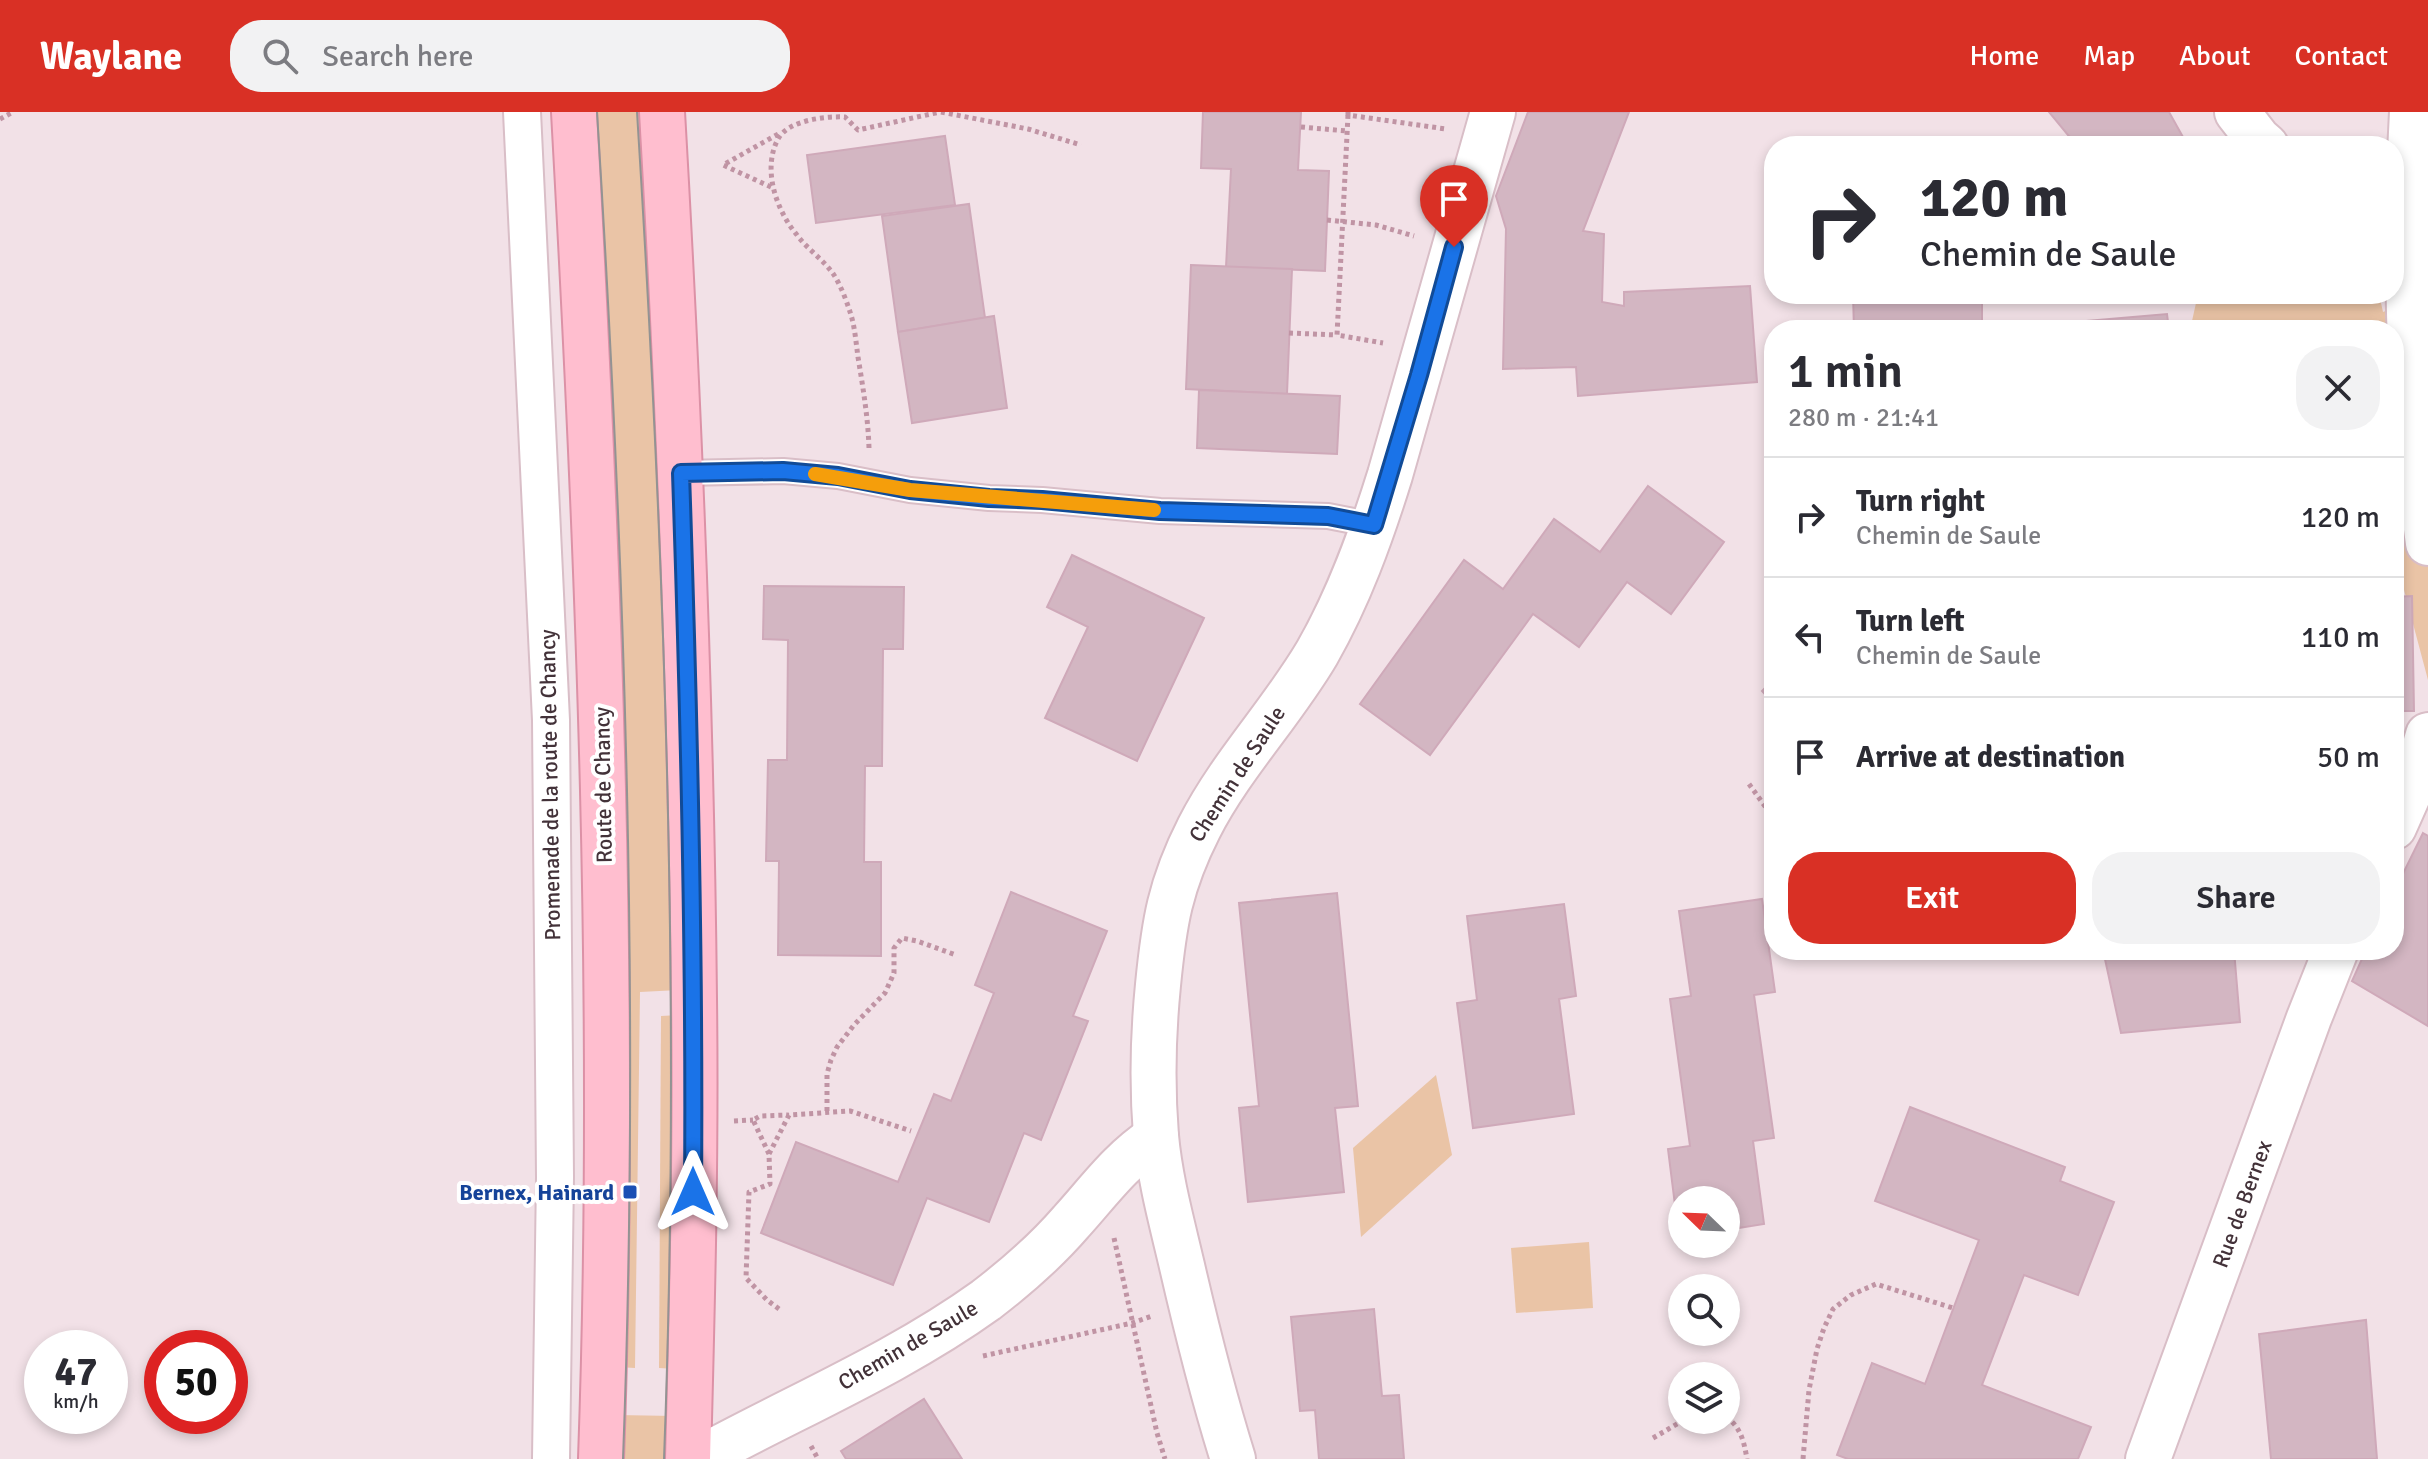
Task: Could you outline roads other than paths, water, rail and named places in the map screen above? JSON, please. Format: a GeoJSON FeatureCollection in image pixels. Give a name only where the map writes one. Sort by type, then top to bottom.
{"type":"FeatureCollection","features":[{"type":"Feature","properties":{"kind":"main road","name":"Route de Chancy"},"geometry":{"type":"LineString","coordinates":[[574,112],[591,419],[605,833],[607,1192],[601,1459]]}},
{"type":"Feature","properties":{"kind":"main road"},"geometry":{"type":"LineString","coordinates":[[662,112],[681,473],[694,1002],[688,1459]]}},
{"type":"Feature","properties":{"kind":"street","name":"Promenade de la route de Chancy"},"geometry":{"type":"LineString","coordinates":[[522,112],[551,720],[555,1193],[551,1459]]}},
{"type":"Feature","properties":{"kind":"street"},"geometry":{"type":"LineString","coordinates":[[2404,161],[2412,112]]}},
{"type":"Feature","properties":{"kind":"street","name":"Chemin de Saule"},"geometry":{"type":"LineString","coordinates":[[1233,1459],[1212,1393],[1167,1203],[1156,1137],[1154,1031],[1159,969],[1170,898],[1181,864],[1200,825],[1235,769],[1315,656],[1339,612],[1374,525],[1489,123]]}},
{"type":"Feature","properties":{"kind":"street"},"geometry":{"type":"LineString","coordinates":[[2404,201],[2419,305],[2416,428],[2428,543]]}},
{"type":"Feature","properties":{"kind":"street"},"geometry":{"type":"LineString","coordinates":[[2404,812],[2422,784],[2428,735]]}},
{"type":"Feature","properties":{"kind":"street","name":"Rue de Bernex"},"geometry":{"type":"LineString","coordinates":[[2148,1459],[2332,960]]}},
{"type":"Feature","properties":{"kind":"street","name":"Chemin de Saule"},"geometry":{"type":"LineString","coordinates":[[708,1459],[721,1447],[930,1337],[987,1299],[1043,1252],[1113,1172],[1156,1137]]}},
{"type":"Feature","properties":{"kind":"lane"},"geometry":{"type":"LineString","coordinates":[[681,473],[783,471],[989,498],[1160,511],[1328,516],[1374,525]]}},
{"type":"Feature","properties":{"kind":"tram line"},"geometry":{"type":"LineString","coordinates":[[597,112],[615,448],[627,785],[630,1122],[623,1459]]}},
{"type":"Feature","properties":{"kind":"tram line"},"geometry":{"type":"LineString","coordinates":[[637,112],[655,448],[667,785],[671,1122],[664,1459]]}},
{"type":"Feature","properties":{"kind":"place","name":"Bernex, Hainard"},"geometry":{"type":"Point","coordinates":[630,1192]}}]}
